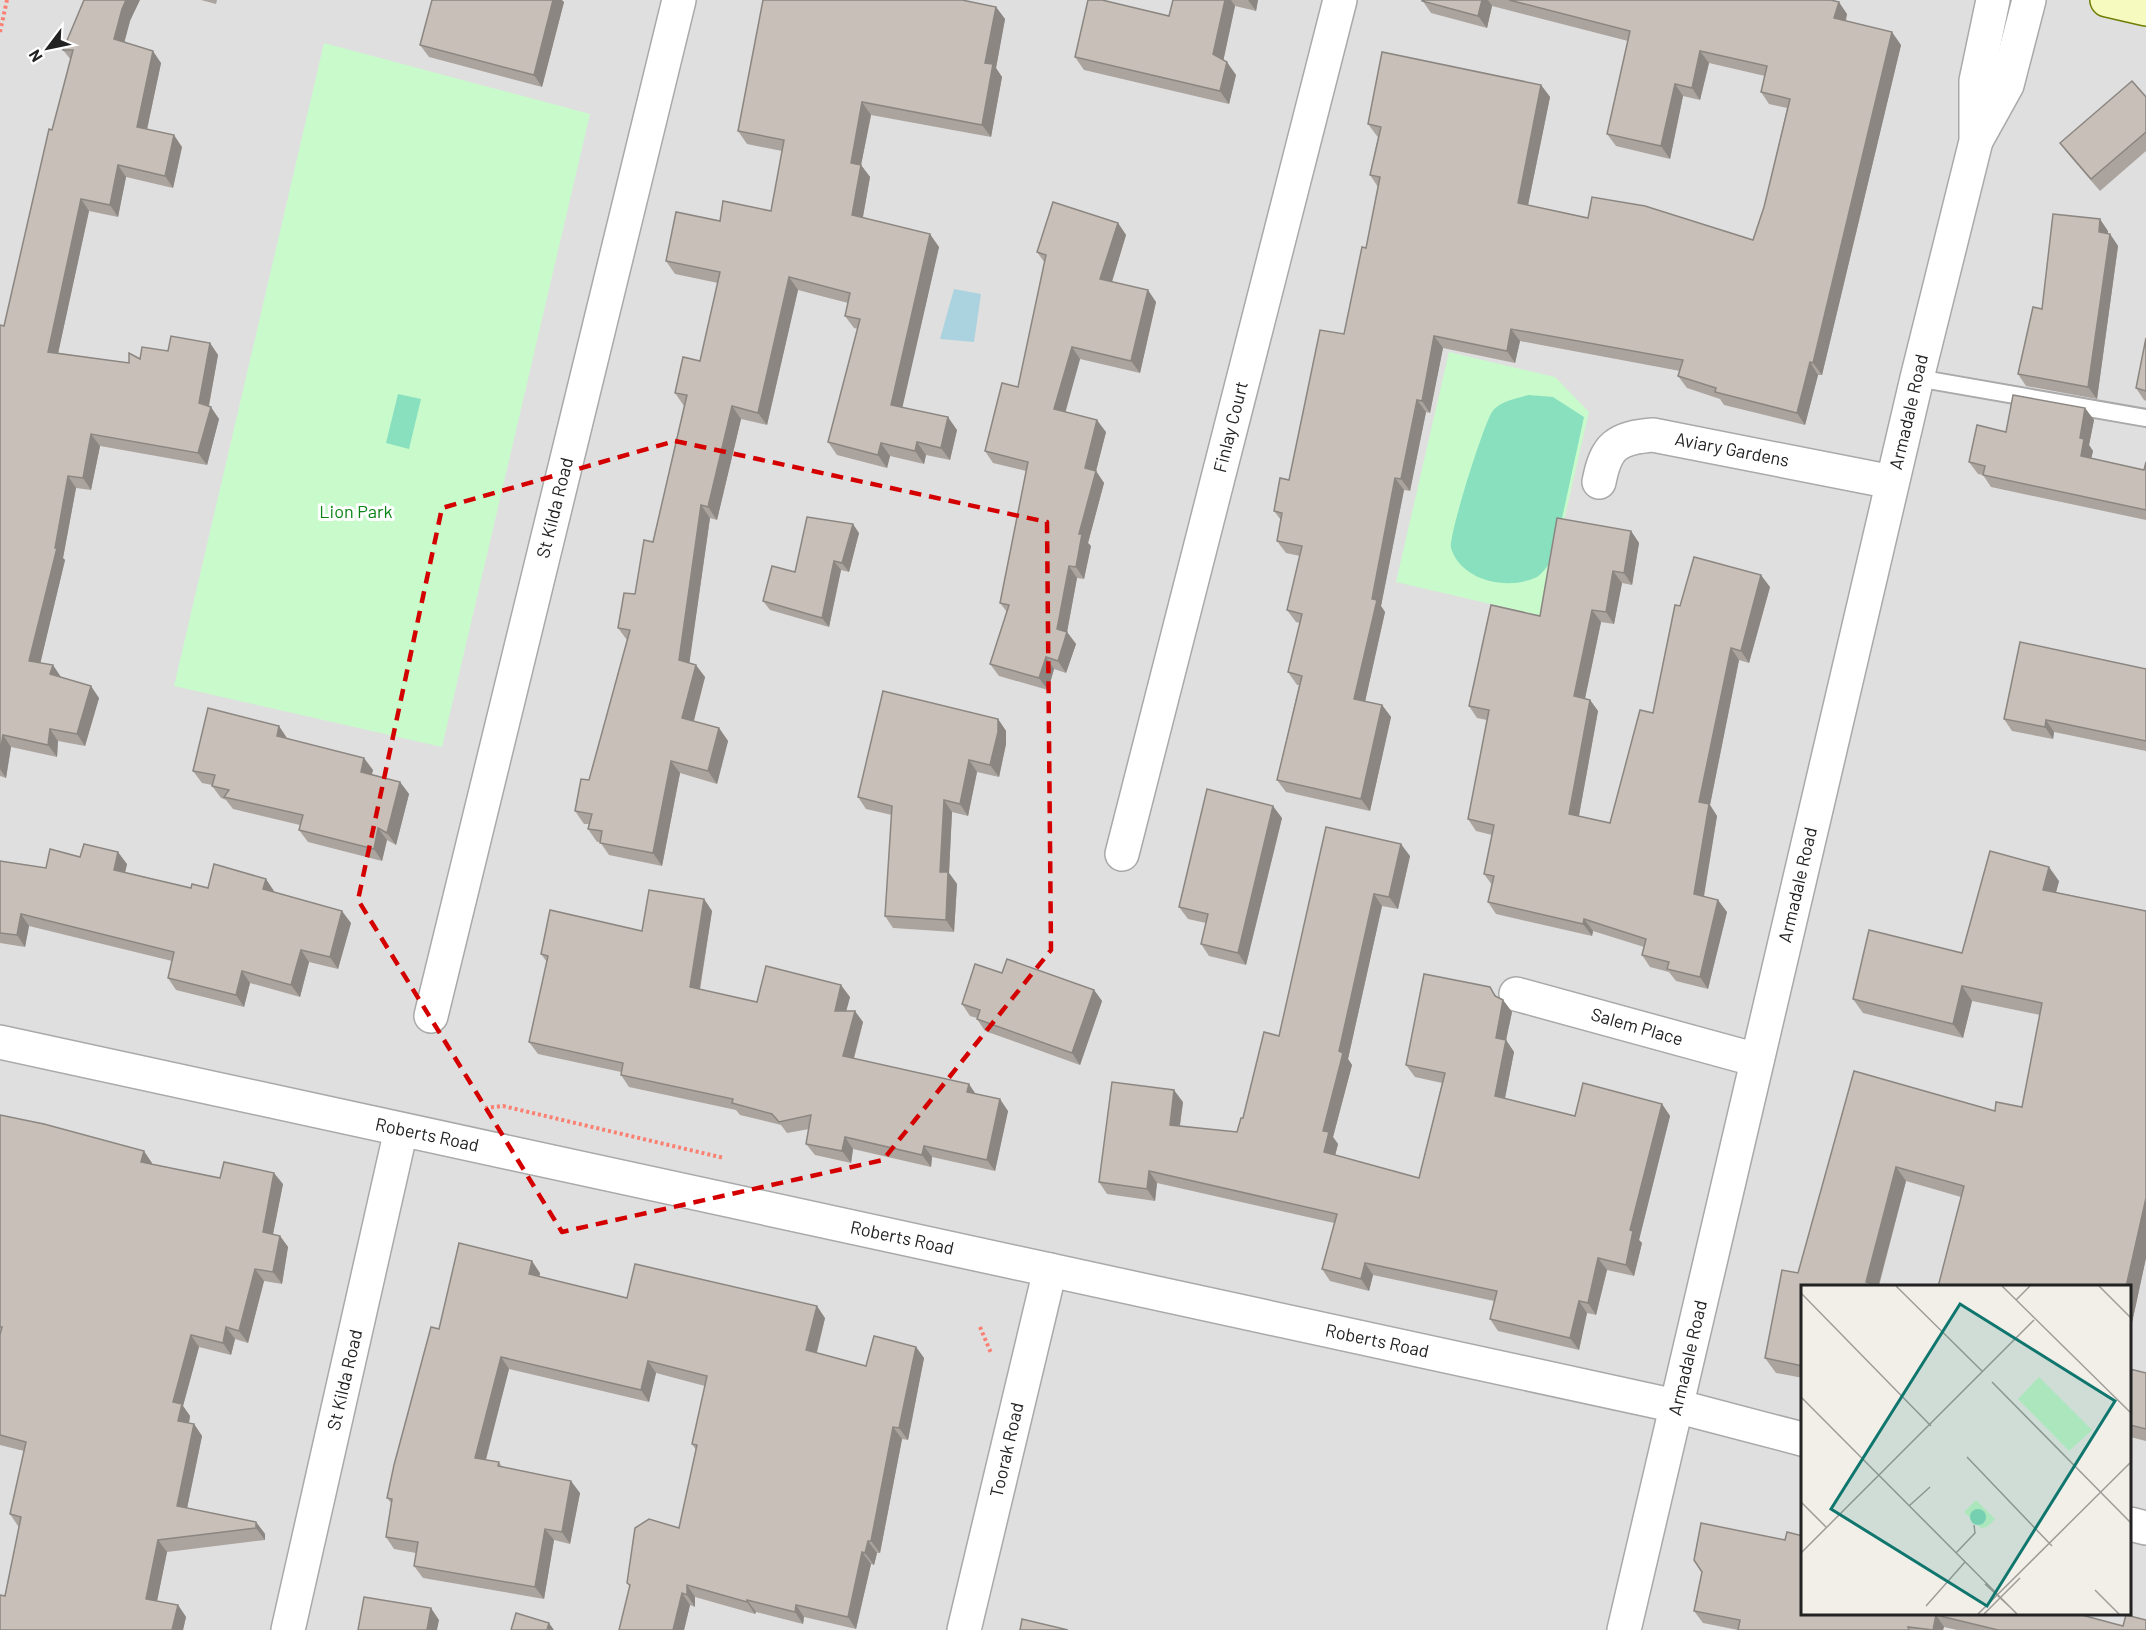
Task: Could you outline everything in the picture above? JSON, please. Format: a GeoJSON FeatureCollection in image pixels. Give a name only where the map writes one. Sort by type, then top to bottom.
{"type":"FeatureCollection","features":[{"type":"Feature","properties":{"kind":"main road"},"geometry":{"type":"LineString","coordinates":[[2107,0],[2146,9]]}},
{"type":"Feature","properties":{"kind":"street","name":"St Kilda Road"},"geometry":{"type":"LineString","coordinates":[[431,1016],[679,0]]}},
{"type":"Feature","properties":{"kind":"street","name":"Finlay Court"},"geometry":{"type":"LineString","coordinates":[[1122,854],[1340,0]]}},
{"type":"Feature","properties":{"kind":"street","name":"Armadale Road"},"geometry":{"type":"LineString","coordinates":[[1624,1630],[1892,482],[1976,141],[1976,81],[1993,0]]}},
{"type":"Feature","properties":{"kind":"street","name":"Armadale Road"},"geometry":{"type":"LineString","coordinates":[[1976,141],[2007,86],[2029,0]]}},
{"type":"Feature","properties":{"kind":"street","name":"Aviary Gardens"},"geometry":{"type":"LineString","coordinates":[[1599,482],[1604,459],[1614,445],[1630,436],[1653,435],[1892,482]]}},
{"type":"Feature","properties":{"kind":"street","name":"Salem Place"},"geometry":{"type":"LineString","coordinates":[[1516,994],[1757,1060]]}},
{"type":"Feature","properties":{"kind":"street","name":"Roberts Road"},"geometry":{"type":"LineString","coordinates":[[0,1042],[1676,1406],[1801,1438]]}},
{"type":"Feature","properties":{"kind":"street","name":"St Kilda Road"},"geometry":{"type":"LineString","coordinates":[[288,1630],[401,1130]]}},
{"type":"Feature","properties":{"kind":"street","name":"Toorak Road"},"geometry":{"type":"LineString","coordinates":[[964,1630],[1050,1270]]}},
{"type":"Feature","properties":{"kind":"street"},"geometry":{"type":"LineString","coordinates":[[2131,1524],[2146,1528]]}},
{"type":"Feature","properties":{"kind":"lane"},"geometry":{"type":"LineString","coordinates":[[1917,378],[2146,418]]}},
{"type":"Feature","properties":{"kind":"path"},"geometry":{"type":"LineString","coordinates":[[0,32],[7,0]]}},
{"type":"Feature","properties":{"kind":"highlighted area"},"geometry":{"type":"Polygon","coordinates":[[[675,441],[1047,522],[1051,950],[883,1160],[562,1232],[358,900],[442,508],[675,441]]]}},
{"type":"Feature","properties":{"kind":"shaded area"},"geometry":{"type":"Polygon","coordinates":[[[0,0],[2146,0],[2146,1630],[0,1630],[0,0]]]}},
{"type":"Feature","properties":{"kind":"green space","name":"Lion Park"},"geometry":{"type":"Polygon","coordinates":[[[324,43],[590,114],[442,747],[174,686],[324,43]]]}},
{"type":"Feature","properties":{"kind":"green space"},"geometry":{"type":"Polygon","coordinates":[[[1449,352],[1555,377],[1589,412],[1542,616],[1396,582],[1449,352]]]}},
{"type":"Feature","properties":{"kind":"green space"},"geometry":{"type":"Polygon","coordinates":[[[398,394],[421,399],[409,449],[386,443],[398,394]]]}},
{"type":"Feature","properties":{"kind":"green space"},"geometry":{"type":"Polygon","coordinates":[[[1529,395],[1553,397],[1584,417],[1553,560],[1537,577],[1513,583],[1500,583],[1475,575],[1465,568],[1456,559],[1451,548],[1452,540],[1467,481],[1492,412],[1503,403],[1529,395]]]}},
{"type":"Feature","properties":{"kind":"water"},"geometry":{"type":"Polygon","coordinates":[[[954,289],[981,294],[974,342],[940,339],[954,289]]]}},
{"type":"Feature","properties":{"kind":"building"},"geometry":{"type":"Polygon","coordinates":[[[84,0],[126,0],[114,39],[153,51],[137,127],[174,135],[165,176],[118,165],[110,205],[81,199],[48,352],[129,363],[129,353],[140,359],[142,347],[168,351],[171,336],[210,343],[199,403],[211,407],[198,453],[91,434],[83,478],[68,476],[55,548],[57,548],[29,661],[53,665],[50,674],[91,686],[77,734],[50,729],[48,745],[3,735],[0,753],[0,325],[4,326],[49,129],[52,130],[73,50],[63,50],[84,0]]]}},
{"type":"Feature","properties":{"kind":"building"},"geometry":{"type":"Polygon","coordinates":[[[432,0],[553,0],[534,75],[420,45],[432,0]]]}},
{"type":"Feature","properties":{"kind":"building"},"geometry":{"type":"Polygon","coordinates":[[[763,0],[962,0],[996,7],[985,63],[993,64],[982,125],[862,102],[851,163],[861,165],[852,215],[930,234],[891,405],[948,417],[941,448],[917,442],[915,451],[881,443],[878,455],[828,442],[860,319],[845,316],[850,293],[789,277],[758,413],[732,406],[708,507],[701,505],[679,660],[696,665],[682,718],[719,728],[708,771],[671,761],[653,853],[600,843],[602,831],[588,829],[592,814],[575,811],[581,779],[589,780],[630,630],[618,628],[624,593],[635,594],[644,540],[653,542],[687,395],[675,393],[683,357],[700,361],[720,272],[666,261],[676,212],[720,221],[723,201],[771,211],[784,140],[738,131],[763,0]]]}},
{"type":"Feature","properties":{"kind":"building"},"geometry":{"type":"Polygon","coordinates":[[[1088,0],[1102,0],[1169,16],[1173,0],[1225,0],[1213,54],[1227,62],[1220,91],[1075,57],[1088,0]]]}},
{"type":"Feature","properties":{"kind":"building"},"geometry":{"type":"Polygon","coordinates":[[[1422,0],[1482,0],[1478,16],[1422,0]]]}},
{"type":"Feature","properties":{"kind":"building"},"geometry":{"type":"Polygon","coordinates":[[[1509,0],[1831,0],[1839,2],[1834,18],[1892,32],[1813,363],[1810,362],[1797,413],[1715,392],[1716,388],[1678,376],[1683,360],[1511,329],[1507,351],[1434,336],[1422,401],[1417,400],[1401,479],[1395,478],[1372,599],[1377,600],[1354,699],[1382,705],[1361,799],[1277,780],[1302,676],[1288,672],[1302,614],[1287,610],[1302,546],[1277,541],[1282,513],[1274,511],[1280,478],[1289,480],[1320,330],[1344,334],[1362,247],[1366,248],[1380,177],[1370,175],[1381,127],[1368,124],[1382,52],[1541,85],[1518,203],[1588,218],[1592,197],[1645,206],[1753,240],[1764,207],[1790,99],[1761,92],[1767,66],[1700,51],[1692,88],[1675,84],[1661,146],[1607,134],[1630,31],[1509,0]]]}},
{"type":"Feature","properties":{"kind":"building"},"geometry":{"type":"Polygon","coordinates":[[[2132,81],[2146,97],[2146,132],[2091,179],[2060,143],[2132,81]]]}},
{"type":"Feature","properties":{"kind":"building"},"geometry":{"type":"Polygon","coordinates":[[[1053,202],[1118,223],[1100,279],[1148,290],[1131,361],[1072,347],[1054,409],[1097,420],[1085,468],[1096,471],[1079,534],[1082,534],[1076,567],[1069,566],[1057,629],[1067,632],[1058,661],[1046,657],[1039,678],[990,664],[1009,605],[1000,603],[1028,462],[985,451],[1002,383],[1018,387],[1046,255],[1037,252],[1053,202]]]}},
{"type":"Feature","properties":{"kind":"building"},"geometry":{"type":"Polygon","coordinates":[[[2053,214],[2100,219],[2099,232],[2110,234],[2088,387],[2018,374],[2033,307],[2042,309],[2053,214]]]}},
{"type":"Feature","properties":{"kind":"building"},"geometry":{"type":"Polygon","coordinates":[[[2146,338],[2146,391],[2136,388],[2146,338]]]}},
{"type":"Feature","properties":{"kind":"building"},"geometry":{"type":"Polygon","coordinates":[[[2013,395],[2085,408],[2080,438],[2084,439],[2081,456],[2144,470],[2146,462],[2146,510],[1983,475],[1985,466],[1969,462],[1977,425],[2006,432],[2013,395]]]}},
{"type":"Feature","properties":{"kind":"building"},"geometry":{"type":"Polygon","coordinates":[[[807,517],[853,524],[842,563],[834,561],[822,618],[763,601],[772,566],[795,572],[807,517]]]}},
{"type":"Feature","properties":{"kind":"building"},"geometry":{"type":"Polygon","coordinates":[[[1557,518],[1631,531],[1624,573],[1613,571],[1606,612],[1592,610],[1574,696],[1590,700],[1569,814],[1610,823],[1640,710],[1653,713],[1675,605],[1680,606],[1694,557],[1761,575],[1741,651],[1731,648],[1699,802],[1709,804],[1694,894],[1718,900],[1700,977],[1667,969],[1669,962],[1642,955],[1646,939],[1584,919],[1583,924],[1488,902],[1494,876],[1484,874],[1494,825],[1468,819],[1489,710],[1469,706],[1491,605],[1540,616],[1557,518]]]}},
{"type":"Feature","properties":{"kind":"building"},"geometry":{"type":"Polygon","coordinates":[[[2020,642],[2146,669],[2146,741],[2046,720],[2045,727],[2004,719],[2020,642]]]}},
{"type":"Feature","properties":{"kind":"building"},"geometry":{"type":"Polygon","coordinates":[[[883,691],[998,719],[998,732],[990,765],[969,760],[960,804],[944,800],[940,872],[948,872],[946,920],[885,916],[892,806],[858,797],[883,691]]]}},
{"type":"Feature","properties":{"kind":"building"},"geometry":{"type":"Polygon","coordinates":[[[208,708],[279,726],[277,736],[364,758],[361,772],[400,782],[387,833],[378,828],[374,849],[299,830],[303,815],[224,797],[229,790],[212,786],[215,775],[193,771],[208,708]]]}},
{"type":"Feature","properties":{"kind":"building"},"geometry":{"type":"Polygon","coordinates":[[[1207,789],[1273,806],[1238,953],[1201,944],[1208,914],[1179,907],[1207,789]]]}},
{"type":"Feature","properties":{"kind":"building"},"geometry":{"type":"Polygon","coordinates":[[[1326,827],[1401,844],[1389,897],[1374,894],[1339,1051],[1343,1053],[1323,1131],[1329,1132],[1324,1152],[1419,1178],[1445,1073],[1406,1065],[1424,974],[1490,987],[1495,996],[1503,1000],[1496,1038],[1506,1040],[1495,1096],[1575,1116],[1583,1083],[1662,1104],[1630,1230],[1633,1231],[1626,1265],[1598,1258],[1588,1303],[1579,1301],[1570,1338],[1490,1319],[1497,1291],[1365,1263],[1361,1279],[1322,1269],[1337,1214],[1149,1171],[1147,1189],[1099,1182],[1112,1082],[1174,1090],[1170,1125],[1237,1132],[1241,1118],[1243,1118],[1264,1032],[1279,1036],[1326,827]]]}},
{"type":"Feature","properties":{"kind":"building"},"geometry":{"type":"Polygon","coordinates":[[[84,844],[118,852],[114,870],[191,888],[192,884],[208,888],[214,864],[266,879],[263,889],[342,911],[330,957],[301,950],[291,985],[242,971],[236,995],[168,978],[174,952],[21,914],[17,935],[0,933],[0,861],[46,868],[50,849],[80,857],[84,844]]]}},
{"type":"Feature","properties":{"kind":"building"},"geometry":{"type":"Polygon","coordinates":[[[1990,851],[2049,867],[2043,890],[2146,911],[2146,1198],[2126,1285],[1939,1285],[1964,1186],[1896,1167],[1866,1282],[1875,1285],[1801,1285],[1801,1366],[1765,1358],[1782,1270],[1798,1273],[1854,1071],[1995,1111],[1996,1102],[2022,1107],[2042,1003],[1962,986],[1953,1024],[1853,999],[1869,930],[1962,953],[1990,851]]]}},
{"type":"Feature","properties":{"kind":"building"},"geometry":{"type":"Polygon","coordinates":[[[649,890],[704,899],[690,987],[757,1002],[766,966],[841,985],[835,1011],[855,1011],[843,1056],[969,1084],[967,1092],[1000,1099],[987,1160],[924,1146],[922,1155],[845,1137],[842,1151],[806,1144],[811,1115],[779,1122],[772,1114],[732,1103],[733,1099],[621,1075],[623,1063],[529,1042],[548,956],[541,954],[550,910],[642,931],[649,890]]]}},
{"type":"Feature","properties":{"kind":"building"},"geometry":{"type":"Polygon","coordinates":[[[1007,959],[1094,990],[1072,1053],[977,1019],[980,1010],[962,1004],[975,964],[1002,973],[1007,959]]]}},
{"type":"Feature","properties":{"kind":"building"},"geometry":{"type":"Polygon","coordinates":[[[0,1115],[44,1124],[144,1151],[141,1162],[220,1178],[224,1162],[274,1173],[263,1232],[280,1236],[273,1272],[255,1269],[239,1331],[226,1327],[223,1343],[191,1335],[173,1402],[182,1404],[178,1421],[194,1424],[177,1506],[256,1522],[256,1528],[158,1540],[146,1599],[178,1605],[172,1630],[0,1630],[0,1595],[5,1596],[21,1517],[10,1514],[26,1442],[0,1435],[0,1335],[2,1327],[0,1327],[0,1115]]]}},
{"type":"Feature","properties":{"kind":"building"},"geometry":{"type":"Polygon","coordinates":[[[459,1243],[532,1261],[529,1274],[627,1298],[635,1264],[817,1306],[806,1350],[866,1366],[874,1336],[916,1347],[899,1428],[893,1427],[871,1541],[868,1541],[865,1553],[862,1552],[848,1617],[796,1605],[795,1612],[747,1600],[747,1602],[687,1585],[687,1595],[682,1593],[673,1630],[619,1630],[630,1585],[627,1583],[635,1528],[649,1519],[679,1528],[697,1445],[692,1444],[707,1376],[648,1361],[641,1390],[501,1357],[475,1458],[499,1462],[498,1466],[571,1481],[562,1532],[545,1529],[535,1587],[414,1566],[418,1542],[386,1537],[392,1499],[387,1498],[431,1327],[439,1329],[459,1243]]]}},
{"type":"Feature","properties":{"kind":"building"},"geometry":{"type":"Polygon","coordinates":[[[2131,1369],[2146,1373],[2146,1429],[2131,1425],[2131,1369]]]}},
{"type":"Feature","properties":{"kind":"building"},"geometry":{"type":"Polygon","coordinates":[[[1701,1523],[1785,1540],[1787,1532],[1801,1536],[1801,1615],[1936,1615],[1933,1630],[1908,1627],[1909,1630],[1738,1630],[1740,1620],[1694,1611],[1702,1572],[1694,1560],[1701,1523]]]}},
{"type":"Feature","properties":{"kind":"building"},"geometry":{"type":"Polygon","coordinates":[[[364,1597],[431,1608],[427,1630],[358,1630],[364,1597]]]}},
{"type":"Feature","properties":{"kind":"building"},"geometry":{"type":"Polygon","coordinates":[[[516,1613],[549,1623],[547,1630],[511,1630],[516,1613]]]}},
{"type":"Feature","properties":{"kind":"building"},"geometry":{"type":"Polygon","coordinates":[[[1936,1615],[2082,1615],[2123,1626],[2126,1615],[2146,1620],[2146,1630],[1998,1630],[1936,1615]]]}},
{"type":"Feature","properties":{"kind":"building"},"geometry":{"type":"Polygon","coordinates":[[[1022,1619],[1068,1630],[1020,1630],[1022,1619]]]}}]}
